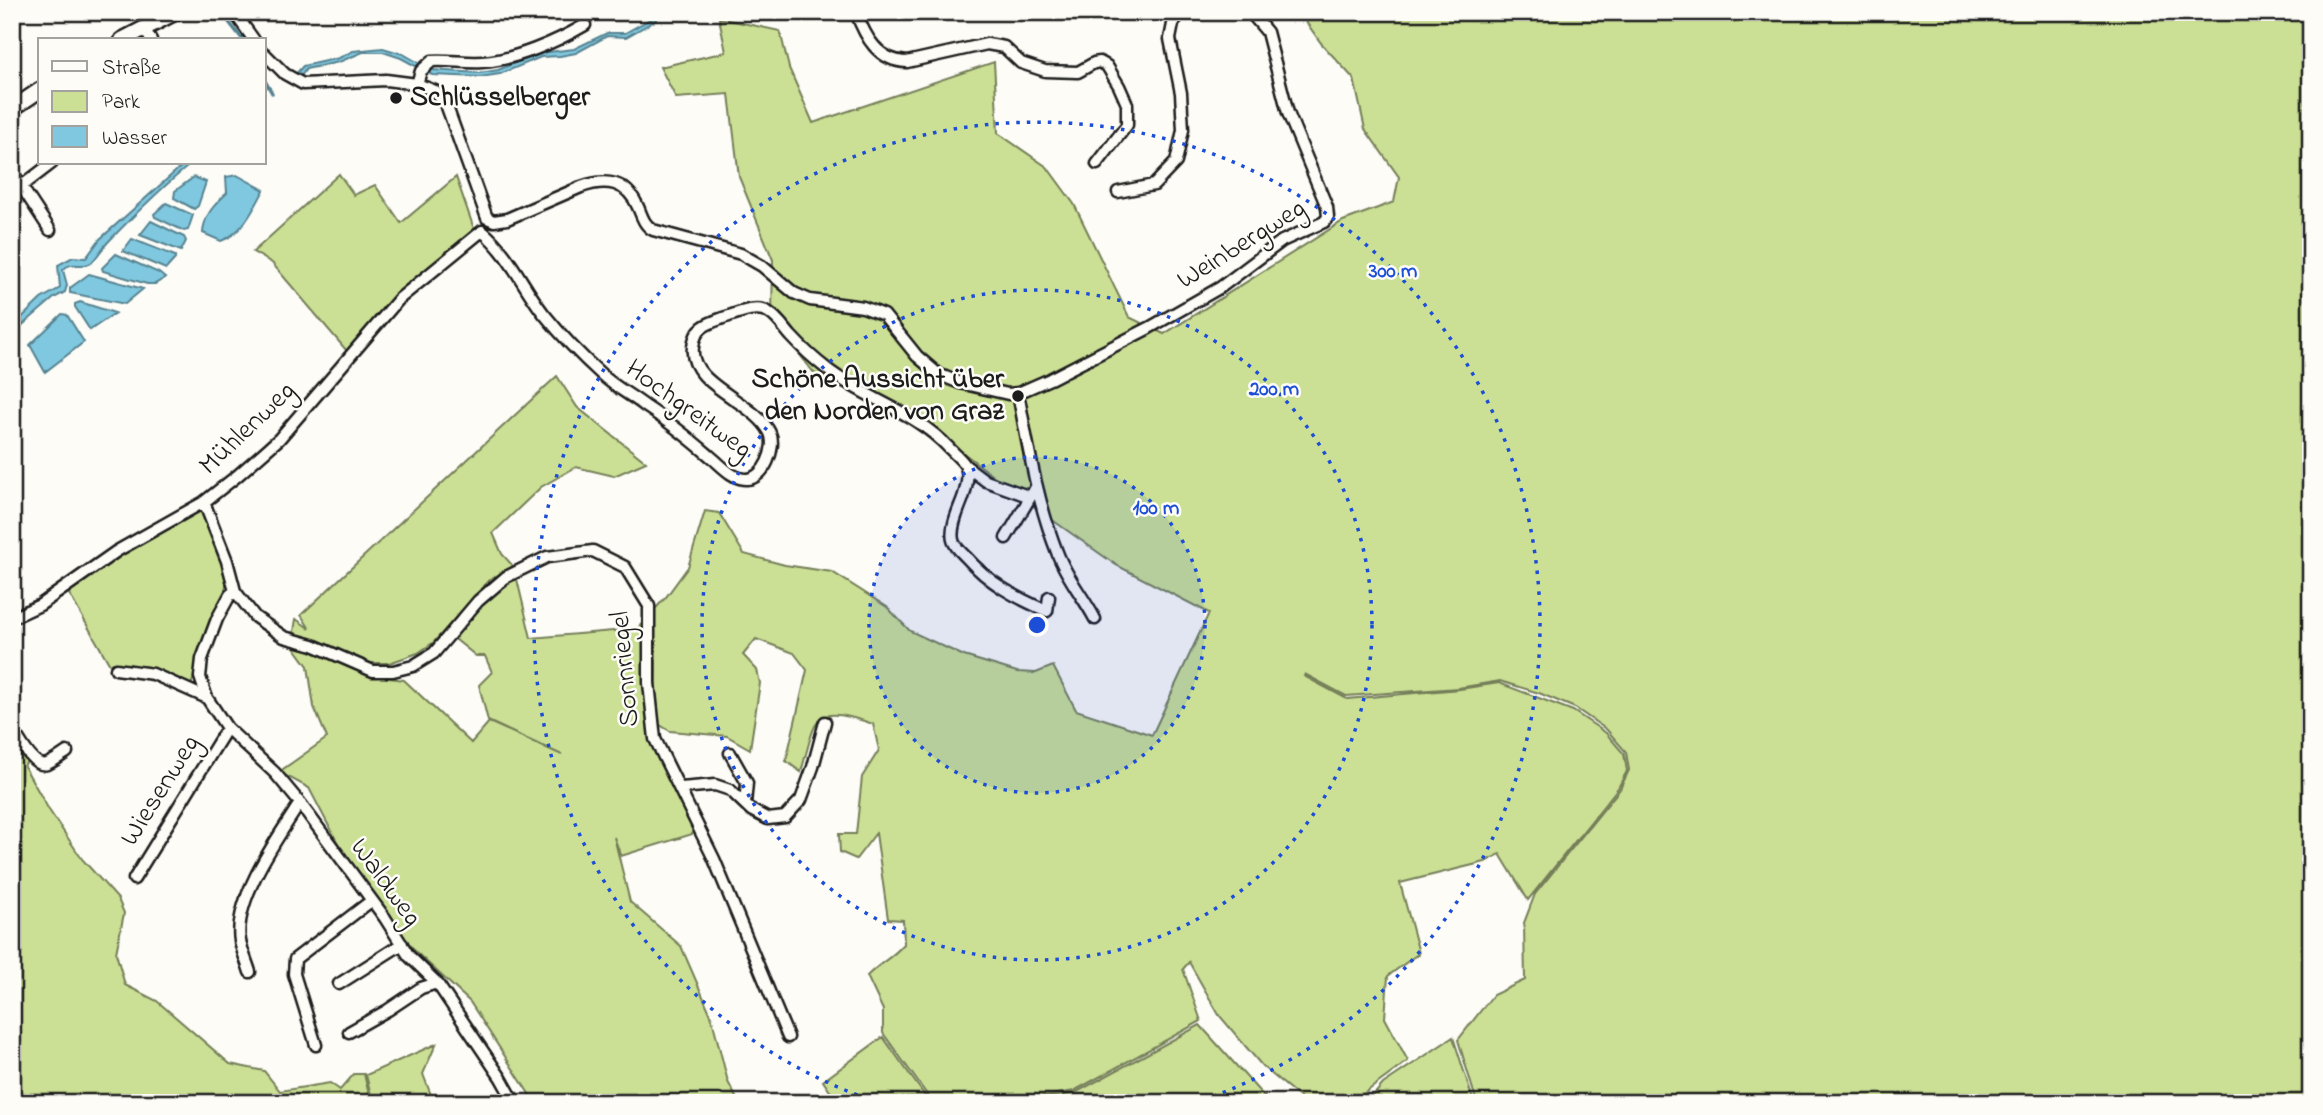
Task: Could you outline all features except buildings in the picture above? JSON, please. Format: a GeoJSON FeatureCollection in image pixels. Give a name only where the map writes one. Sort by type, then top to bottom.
{"type":"FeatureCollection","features":[{"type":"Feature","properties":{"kind":"main road"},"geometry":{"type":"LineString","coordinates":[[147,34],[176,12]]}},
{"type":"Feature","properties":{"kind":"main road"},"geometry":{"type":"LineString","coordinates":[[12,109],[38,91]]}},
{"type":"Feature","properties":{"kind":"street"},"geometry":{"type":"LineString","coordinates":[[234,12],[253,38]]}},
{"type":"Feature","properties":{"kind":"street"},"geometry":{"type":"LineString","coordinates":[[856,12],[870,44],[897,62],[987,44],[1004,47],[1021,63],[1045,71],[1078,72],[1094,62],[1107,66],[1127,104],[1127,125],[1097,164]]}},
{"type":"Feature","properties":{"kind":"street"},"geometry":{"type":"LineString","coordinates":[[1118,192],[1154,185],[1176,162],[1183,130],[1181,93],[1170,39],[1173,24],[1180,12]]}},
{"type":"Feature","properties":{"kind":"street","name":"Weinbergweg"},"geometry":{"type":"LineString","coordinates":[[1018,393],[1139,334],[1212,293],[1270,248],[1324,222],[1328,217],[1328,206],[1288,113],[1267,32],[1250,12]]}},
{"type":"Feature","properties":{"kind":"street"},"geometry":{"type":"LineString","coordinates":[[417,84],[424,68],[439,61],[477,62],[506,59],[556,41],[585,24]]}},
{"type":"Feature","properties":{"kind":"street"},"geometry":{"type":"LineString","coordinates":[[266,55],[285,74],[303,85],[365,80],[402,81],[435,91],[443,100],[481,196],[487,218],[482,231]]}},
{"type":"Feature","properties":{"kind":"street"},"geometry":{"type":"LineString","coordinates":[[22,186],[51,164]]}},
{"type":"Feature","properties":{"kind":"street"},"geometry":{"type":"LineString","coordinates":[[12,172],[50,230]]}},
{"type":"Feature","properties":{"kind":"street"},"geometry":{"type":"LineString","coordinates":[[487,218],[494,221],[507,219],[581,187],[608,182],[630,193],[646,225],[653,230],[741,254],[762,266],[794,293],[810,300],[863,307],[884,315],[917,356],[939,374],[954,382],[991,392],[1018,393],[1033,491],[1071,582],[1095,618]]}},
{"type":"Feature","properties":{"kind":"street","name":"Hochgreitweg"},"geometry":{"type":"LineString","coordinates":[[482,231],[496,246],[544,314],[602,376],[677,428],[737,477],[750,480],[758,475],[770,454],[772,436],[760,418],[698,369],[692,357],[692,349],[700,327],[735,314],[760,309],[771,314],[830,371],[919,421],[965,466],[986,481],[1033,491]]}},
{"type":"Feature","properties":{"kind":"street","name":"Mühlenweg"},"geometry":{"type":"LineString","coordinates":[[12,618],[40,605],[117,551],[204,502],[279,439],[399,299],[482,231]]}},
{"type":"Feature","properties":{"kind":"street"},"geometry":{"type":"LineString","coordinates":[[965,466],[965,489],[953,528],[956,546],[977,569],[1010,594],[1047,611],[1049,597]]}},
{"type":"Feature","properties":{"kind":"street"},"geometry":{"type":"LineString","coordinates":[[1006,538],[1033,491]]}},
{"type":"Feature","properties":{"kind":"street"},"geometry":{"type":"LineString","coordinates":[[204,502],[236,590]]}},
{"type":"Feature","properties":{"kind":"street","name":"Sonnriegel"},"geometry":{"type":"LineString","coordinates":[[236,590],[255,617],[284,637],[313,645],[373,671],[393,671],[413,666],[434,653],[478,601],[506,577],[547,557],[593,551],[625,567],[649,606],[649,683],[655,739],[719,870],[788,1037]]}},
{"type":"Feature","properties":{"kind":"street","name":"Waldweg"},"geometry":{"type":"LineString","coordinates":[[236,590],[230,594],[217,619],[202,659],[200,677],[207,698],[227,728],[275,772],[372,901],[409,956],[437,983],[515,1103]]}},
{"type":"Feature","properties":{"kind":"street"},"geometry":{"type":"LineString","coordinates":[[116,669],[153,674],[207,698]]}},
{"type":"Feature","properties":{"kind":"street"},"geometry":{"type":"LineString","coordinates":[[681,788],[715,785],[730,790],[745,804],[768,818],[785,817],[801,800],[825,722]]}},
{"type":"Feature","properties":{"kind":"street"},"geometry":{"type":"LineString","coordinates":[[12,728],[39,765],[44,765],[67,752]]}},
{"type":"Feature","properties":{"kind":"street","name":"Wiesenweg"},"geometry":{"type":"LineString","coordinates":[[134,879],[227,728]]}},
{"type":"Feature","properties":{"kind":"street"},"geometry":{"type":"LineString","coordinates":[[730,753],[747,783],[745,804]]}},
{"type":"Feature","properties":{"kind":"street"},"geometry":{"type":"LineString","coordinates":[[250,972],[240,941],[239,926],[247,892],[300,803]]}},
{"type":"Feature","properties":{"kind":"street"},"geometry":{"type":"LineString","coordinates":[[316,1045],[294,974],[295,959],[372,901]]}},
{"type":"Feature","properties":{"kind":"street"},"geometry":{"type":"LineString","coordinates":[[339,984],[401,944]]}},
{"type":"Feature","properties":{"kind":"street"},"geometry":{"type":"LineString","coordinates":[[349,1032],[421,988],[437,983]]}},
{"type":"Feature","properties":{"kind":"green space"},"geometry":{"type":"Polygon","coordinates":[[[1299,12],[2311,12],[2311,1103],[1477,1103],[1458,1040],[1493,995],[1525,980],[1524,923],[1535,894],[1620,789],[1629,770],[1626,752],[1607,730],[1575,708],[1500,681],[1458,688],[1346,696],[1305,674],[1304,676],[1347,699],[1460,689],[1499,683],[1573,711],[1606,733],[1624,754],[1627,771],[1618,788],[1528,900],[1500,854],[1485,862],[1400,883],[1419,953],[1388,976],[1385,1018],[1408,1061],[1351,1103],[1307,1103],[1263,1067],[1219,1015],[1189,962],[1183,969],[1201,1021],[1074,1091],[1005,1103],[933,1103],[883,1033],[883,1010],[867,976],[904,944],[903,920],[888,919],[876,833],[856,859],[840,852],[839,834],[856,834],[862,777],[879,750],[873,724],[838,715],[827,715],[814,727],[801,772],[786,761],[807,670],[794,653],[756,639],[743,655],[757,670],[760,683],[750,749],[727,736],[670,731],[655,722],[656,661],[648,660],[649,727],[699,832],[621,856],[614,837],[630,902],[681,946],[711,1015],[728,1082],[739,1103],[535,1103],[470,1002],[416,952],[344,855],[309,788],[279,772],[327,738],[314,707],[308,666],[292,644],[296,619],[310,629],[301,615],[557,376],[577,407],[646,462],[614,476],[576,467],[541,487],[493,533],[502,554],[513,566],[488,581],[434,642],[418,653],[389,663],[366,663],[339,651],[375,676],[404,680],[471,743],[489,722],[562,755],[488,721],[479,685],[492,672],[485,656],[476,656],[455,639],[456,634],[480,605],[516,575],[531,638],[637,629],[688,567],[705,511],[719,513],[744,554],[785,565],[832,572],[887,607],[910,631],[964,656],[1017,672],[1036,673],[1053,666],[1076,710],[1152,735],[1209,613],[1116,565],[908,411],[814,373],[772,319],[773,260],[739,177],[729,94],[676,98],[660,67],[726,52],[719,18],[780,31],[789,68],[813,123],[994,62],[998,133],[1047,167],[1074,204],[1129,317],[1164,334],[1343,221],[1394,202],[1399,177],[1365,129],[1354,79],[1321,43],[1299,12]]]}},
{"type":"Feature","properties":{"kind":"green space"},"geometry":{"type":"Polygon","coordinates":[[[339,174],[354,195],[375,185],[401,223],[456,177],[474,229],[388,303],[348,350],[272,263],[253,252],[339,174]]]}},
{"type":"Feature","properties":{"kind":"green space"},"geometry":{"type":"Polygon","coordinates":[[[198,510],[202,511],[227,576],[223,596],[197,657],[190,687],[156,670],[110,665],[68,592],[117,558],[198,510]]]}},
{"type":"Feature","properties":{"kind":"green space"},"geometry":{"type":"Polygon","coordinates":[[[12,735],[27,761],[24,766],[49,810],[82,859],[118,899],[124,913],[116,953],[125,985],[157,1001],[230,1064],[264,1071],[280,1091],[330,1083],[340,1090],[354,1074],[364,1074],[371,1103],[12,1103],[12,735]]]}},
{"type":"Feature","properties":{"kind":"green space"},"geometry":{"type":"Polygon","coordinates":[[[1200,1025],[1267,1100],[1266,1103],[1017,1103],[1075,1093],[1200,1025]]]}},
{"type":"Feature","properties":{"kind":"green space"},"geometry":{"type":"Polygon","coordinates":[[[883,1037],[930,1103],[838,1103],[823,1081],[883,1037]]]}},
{"type":"Feature","properties":{"kind":"green space"},"geometry":{"type":"Polygon","coordinates":[[[1453,1037],[1474,1103],[1367,1103],[1383,1084],[1453,1037]]]}},
{"type":"Feature","properties":{"kind":"green space"},"geometry":{"type":"Polygon","coordinates":[[[436,1044],[423,1074],[434,1103],[373,1103],[366,1075],[436,1044]]]}},
{"type":"Feature","properties":{"kind":"water"},"geometry":{"type":"Polygon","coordinates":[[[655,12],[659,12],[656,20],[626,37],[607,36],[576,53],[541,57],[500,74],[480,77],[432,75],[401,58],[383,52],[363,52],[339,62],[306,69],[299,79],[294,76],[303,66],[339,58],[353,51],[383,48],[403,54],[431,70],[480,73],[498,70],[540,53],[574,49],[607,33],[625,33],[652,18],[655,12]]]}},
{"type":"Feature","properties":{"kind":"water"},"geometry":{"type":"Polygon","coordinates":[[[184,164],[191,164],[139,211],[92,262],[66,267],[63,270],[67,285],[65,292],[54,298],[12,334],[12,327],[41,299],[60,288],[58,265],[73,257],[86,258],[100,239],[184,164]]]}},
{"type":"Feature","properties":{"kind":"water"},"geometry":{"type":"Polygon","coordinates":[[[237,175],[264,190],[241,227],[221,241],[203,233],[205,221],[227,193],[226,177],[237,175]]]}},
{"type":"Feature","properties":{"kind":"water"},"geometry":{"type":"Polygon","coordinates":[[[194,177],[206,182],[198,206],[194,209],[174,198],[175,191],[194,177]]]}},
{"type":"Feature","properties":{"kind":"water"},"geometry":{"type":"Polygon","coordinates":[[[166,203],[193,215],[188,230],[184,231],[155,217],[154,214],[166,203]]]}},
{"type":"Feature","properties":{"kind":"water"},"geometry":{"type":"Polygon","coordinates":[[[151,221],[184,237],[186,241],[181,251],[140,235],[151,221]]]}},
{"type":"Feature","properties":{"kind":"water"},"geometry":{"type":"Polygon","coordinates":[[[132,239],[175,256],[175,259],[166,269],[123,251],[132,239]]]}},
{"type":"Feature","properties":{"kind":"water"},"geometry":{"type":"Polygon","coordinates":[[[116,254],[165,278],[155,284],[147,284],[103,271],[102,268],[116,254]]]}},
{"type":"Feature","properties":{"kind":"water"},"geometry":{"type":"Polygon","coordinates":[[[89,274],[143,289],[125,304],[70,293],[70,288],[89,274]]]}},
{"type":"Feature","properties":{"kind":"water"},"geometry":{"type":"Polygon","coordinates":[[[80,302],[115,313],[90,330],[75,307],[75,304],[80,302]]]}},
{"type":"Feature","properties":{"kind":"water"},"geometry":{"type":"Polygon","coordinates":[[[62,314],[67,315],[84,342],[45,372],[30,345],[62,314]]]}},
{"type":"Feature","properties":{"kind":"waterway"},"geometry":{"type":"LineString","coordinates":[[221,12],[241,38]]}},
{"type":"Feature","properties":{"kind":"waterway"},"geometry":{"type":"LineString","coordinates":[[266,82],[272,93]]}},
{"type":"Feature","properties":{"kind":"place","name":"Schlüsselberger"},"geometry":{"type":"Point","coordinates":[396,98]}},
{"type":"Feature","properties":{"kind":"place","name":"Schöne Aussicht über den Norden von Graz"},"geometry":{"type":"Point","coordinates":[1018,396]}}]}
